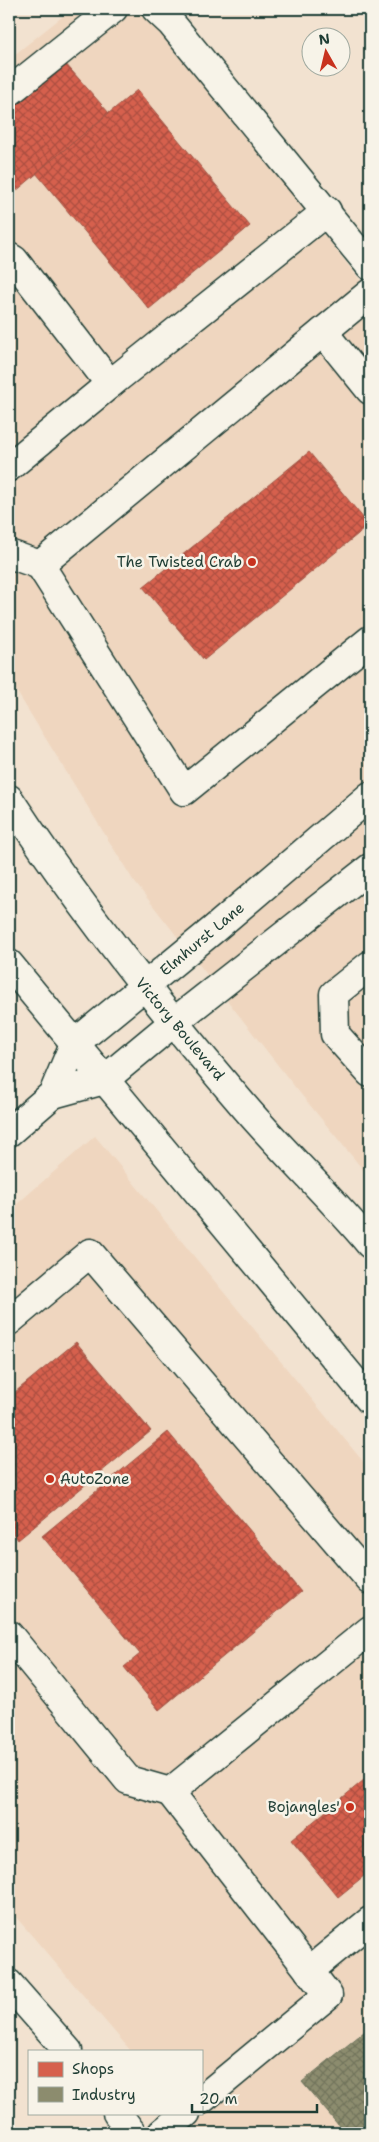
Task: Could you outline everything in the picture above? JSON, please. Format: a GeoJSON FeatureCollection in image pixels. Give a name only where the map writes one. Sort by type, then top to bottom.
{"type":"FeatureCollection","features":[{"type":"Feature","properties":{"kind":"main road"},"geometry":{"type":"LineString","coordinates":[[9,92],[113,9]]}},
{"type":"Feature","properties":{"kind":"main road"},"geometry":{"type":"LineString","coordinates":[[156,9],[171,23],[327,211],[370,266]]}},
{"type":"Feature","properties":{"kind":"main road"},"geometry":{"type":"LineString","coordinates":[[9,467],[327,211]]}},
{"type":"Feature","properties":{"kind":"main road"},"geometry":{"type":"LineString","coordinates":[[9,256],[110,384]]}},
{"type":"Feature","properties":{"kind":"main road"},"geometry":{"type":"LineString","coordinates":[[40,565],[370,293]]}},
{"type":"Feature","properties":{"kind":"main road"},"geometry":{"type":"LineString","coordinates":[[323,332],[370,390]]}},
{"type":"Feature","properties":{"kind":"main road"},"geometry":{"type":"LineString","coordinates":[[9,554],[40,565],[184,791],[370,640]]}},
{"type":"Feature","properties":{"kind":"main road","name":"Elmhurst Lane"},"geometry":{"type":"LineString","coordinates":[[53,1094],[74,1044],[146,987],[370,796]]}},
{"type":"Feature","properties":{"kind":"main road","name":"Victory Boulevard"},"geometry":{"type":"LineString","coordinates":[[9,799],[97,924],[174,1022],[244,1106],[370,1244]]}},
{"type":"Feature","properties":{"kind":"main road","name":"Elmhurst Lane"},"geometry":{"type":"LineString","coordinates":[[9,1132],[53,1094],[104,1080],[174,1022],[370,868]]}},
{"type":"Feature","properties":{"kind":"main road"},"geometry":{"type":"LineString","coordinates":[[9,964],[370,1400]]}},
{"type":"Feature","properties":{"kind":"main road"},"geometry":{"type":"LineString","coordinates":[[370,965],[334,994],[335,1034],[370,1073]]}},
{"type":"Feature","properties":{"kind":"main road"},"geometry":{"type":"LineString","coordinates":[[9,1321],[90,1253],[370,1580]]}},
{"type":"Feature","properties":{"kind":"main road"},"geometry":{"type":"LineString","coordinates":[[170,1792],[370,1630]]}},
{"type":"Feature","properties":{"kind":"main road"},"geometry":{"type":"LineString","coordinates":[[9,1635],[128,1780],[170,1792],[328,1996],[202,2099]]}},
{"type":"Feature","properties":{"kind":"main road"},"geometry":{"type":"LineString","coordinates":[[309,1972],[370,1921]]}},
{"type":"Feature","properties":{"kind":"main road"},"geometry":{"type":"LineString","coordinates":[[9,1984],[67,2050]]}},
{"type":"Feature","properties":{"kind":"main road"},"geometry":{"type":"LineString","coordinates":[[118,2114],[132,2133]]}},
{"type":"Feature","properties":{"kind":"main road"},"geometry":{"type":"LineString","coordinates":[[162,2133],[185,2114]]}},
{"type":"Feature","properties":{"kind":"shaded area"},"geometry":{"type":"Polygon","coordinates":[[[72,9],[146,9],[370,293],[370,1178],[295,1087],[133,880],[9,679],[9,59],[72,9]]]}},
{"type":"Feature","properties":{"kind":"shaded area"},"geometry":{"type":"Polygon","coordinates":[[[95,1136],[370,1470],[370,2133],[197,2133],[183,2114],[202,2114],[202,2050],[130,2050],[9,1909],[9,1211],[95,1136]]]}},
{"type":"Feature","properties":{"kind":"building: Shops"},"geometry":{"type":"Polygon","coordinates":[[[64,62],[109,113],[9,197],[9,109],[64,62]]]}},
{"type":"Feature","properties":{"kind":"building: Shops"},"geometry":{"type":"Polygon","coordinates":[[[137,90],[250,226],[149,309],[36,173],[137,90]]]}},
{"type":"Feature","properties":{"kind":"building: Shops"},"geometry":{"type":"Polygon","coordinates":[[[309,452],[369,525],[204,660],[143,587],[309,452]]]}},
{"type":"Feature","properties":{"kind":"building: Shops","name":"AutoZone"},"geometry":{"type":"Polygon","coordinates":[[[76,1342],[151,1431],[18,1540],[9,1528],[9,1397],[76,1342]]]}},
{"type":"Feature","properties":{"kind":"building: Shops"},"geometry":{"type":"Polygon","coordinates":[[[168,1432],[301,1592],[159,1710],[124,1667],[140,1654],[42,1536],[168,1432]]]}},
{"type":"Feature","properties":{"kind":"building: Shops","name":"Bojangles'"},"geometry":{"type":"Polygon","coordinates":[[[370,1775],[370,1871],[338,1897],[291,1840],[370,1775]]]}},
{"type":"Feature","properties":{"kind":"building: Industry"},"geometry":{"type":"Polygon","coordinates":[[[370,2027],[370,2133],[345,2133],[302,2082],[370,2027]]]}},
{"type":"Feature","properties":{"kind":"place","name":"The Twisted Crab"},"geometry":{"type":"Point","coordinates":[252,562]}},
{"type":"Feature","properties":{"kind":"place","name":"AutoZone"},"geometry":{"type":"Point","coordinates":[50,1479]}},
{"type":"Feature","properties":{"kind":"place","name":"Bojangles'"},"geometry":{"type":"Point","coordinates":[350,1807]}}]}
